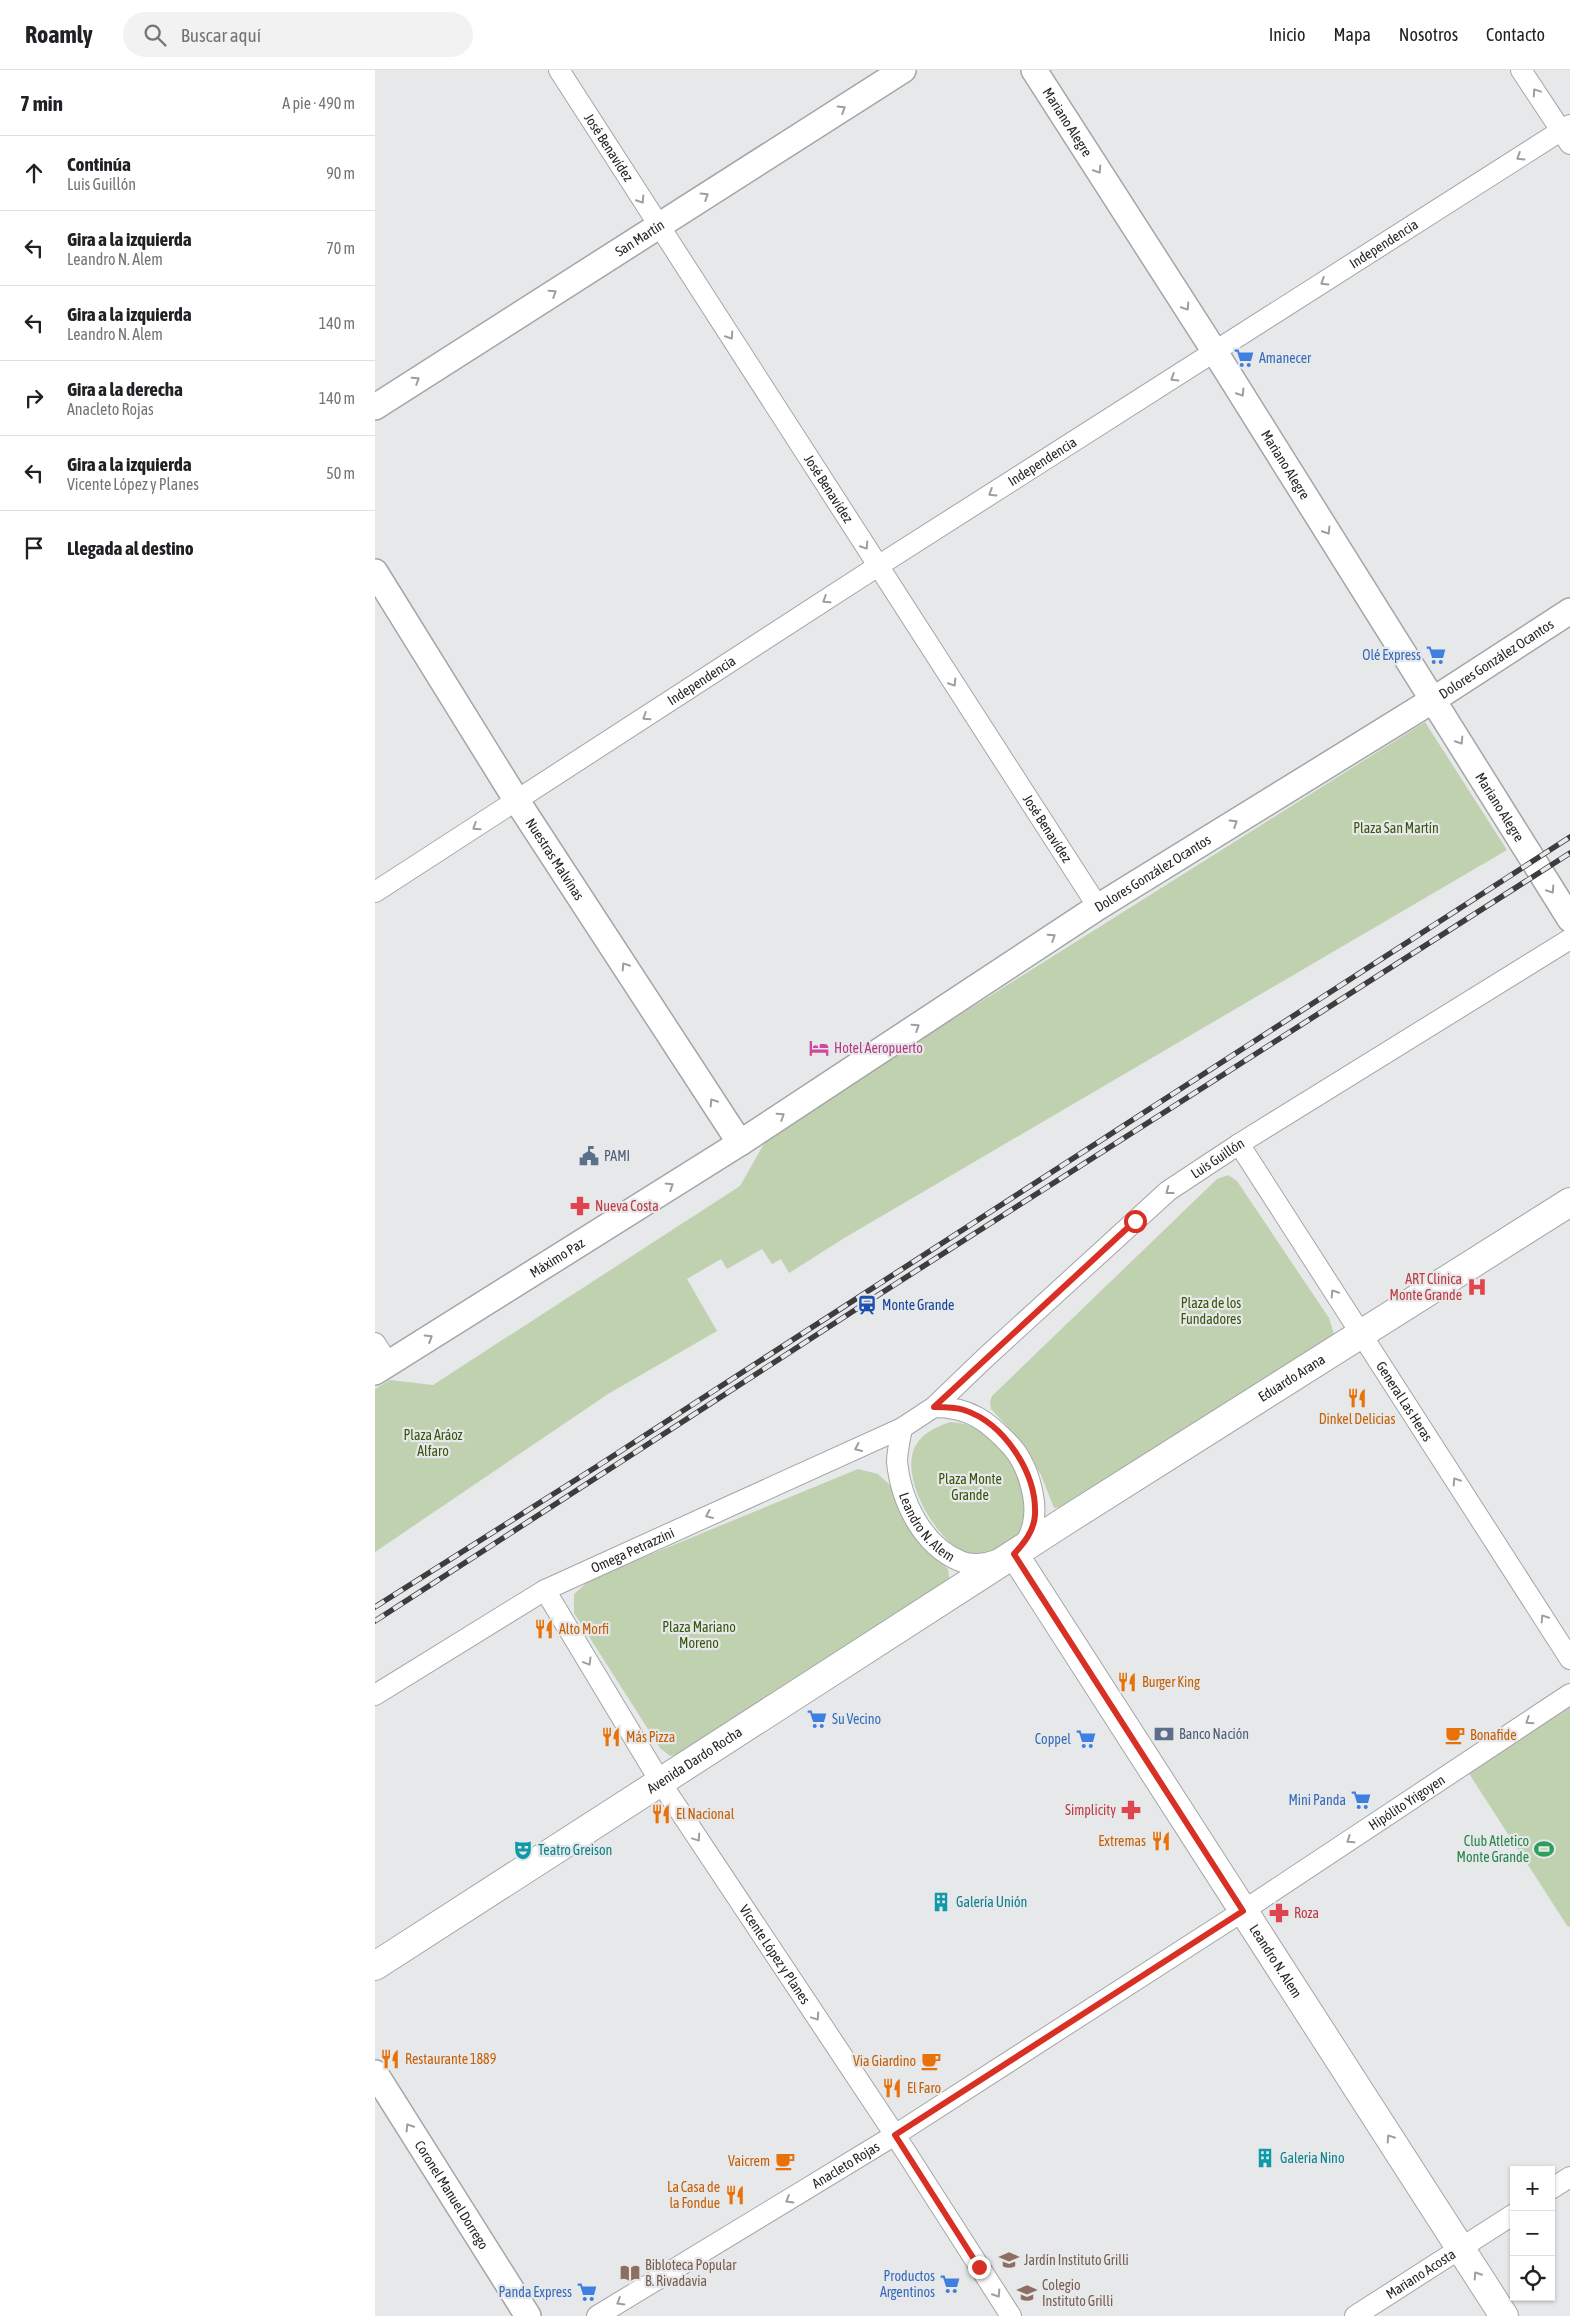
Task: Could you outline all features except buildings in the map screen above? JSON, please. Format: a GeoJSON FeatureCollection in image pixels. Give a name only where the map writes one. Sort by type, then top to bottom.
{"type":"FeatureCollection","features":[{"type":"Feature","properties":{"kind":"main road","name":"Eduardo Arana"},"geometry":{"type":"LineString","coordinates":[[1014,1554],[1570,1202]]}},
{"type":"Feature","properties":{"kind":"main road","name":"Avenida Dardo Rocha"},"geometry":{"type":"LineString","coordinates":[[375,1966],[1014,1554]]}},
{"type":"Feature","properties":{"kind":"main road","name":"Leandro N. Alem"},"geometry":{"type":"LineString","coordinates":[[1014,1554],[1504,2316]]}},
{"type":"Feature","properties":{"kind":"street","name":"José Benavídez"},"geometry":{"type":"LineString","coordinates":[[559,70],[1098,907]]}},
{"type":"Feature","properties":{"kind":"street","name":"San Martín"},"geometry":{"type":"LineString","coordinates":[[375,407],[903,70]]}},
{"type":"Feature","properties":{"kind":"street","name":"Mariano Alegre"},"geometry":{"type":"LineString","coordinates":[[1034,70],[1215,352],[1570,919]]}},
{"type":"Feature","properties":{"kind":"street"},"geometry":{"type":"LineString","coordinates":[[1521,70],[1567,133]]}},
{"type":"Feature","properties":{"kind":"street","name":"Independencia"},"geometry":{"type":"LineString","coordinates":[[375,892],[878,566],[1215,352],[1567,133]]}},
{"type":"Feature","properties":{"kind":"street","name":"Nuestras Malvinas"},"geometry":{"type":"LineString","coordinates":[[375,572],[517,801],[740,1143]]}},
{"type":"Feature","properties":{"kind":"street","name":"Dolores González Ocantos"},"geometry":{"type":"LineString","coordinates":[[740,1143],[1098,907],[1433,700],[1570,611]]}},
{"type":"Feature","properties":{"kind":"street","name":"Luis Guillón"},"geometry":{"type":"LineString","coordinates":[[902,1428],[934,1407],[985,1358],[1169,1191],[1239,1144],[1570,939]]}},
{"type":"Feature","properties":{"kind":"street","name":"Máximo Paz"},"geometry":{"type":"LineString","coordinates":[[379,1359],[740,1143]]}},
{"type":"Feature","properties":{"kind":"street","name":"General Las Heras"},"geometry":{"type":"LineString","coordinates":[[1239,1144],[1570,1659]]}},
{"type":"Feature","properties":{"kind":"street"},"geometry":{"type":"LineString","coordinates":[[934,1407],[964,1410],[983,1419],[1017,1453],[1032,1490],[1035,1515],[1027,1540],[1014,1554]]}},
{"type":"Feature","properties":{"kind":"street","name":"Leandro N. Alem"},"geometry":{"type":"LineString","coordinates":[[902,1428],[897,1460],[901,1483],[908,1505],[929,1538],[943,1551],[961,1562],[986,1564],[1014,1554]]}},
{"type":"Feature","properties":{"kind":"street","name":"Omega Petrazzini"},"geometry":{"type":"LineString","coordinates":[[375,1695],[545,1590],[902,1428]]}},
{"type":"Feature","properties":{"kind":"street","name":"Vicente López y Planes"},"geometry":{"type":"LineString","coordinates":[[545,1590],[661,1783],[895,2135],[1011,2316]]}},
{"type":"Feature","properties":{"kind":"street","name":"Hipólito Yrigoyen"},"geometry":{"type":"LineString","coordinates":[[1243,1911],[1570,1694]]}},
{"type":"Feature","properties":{"kind":"street","name":"Anacleto Rojas"},"geometry":{"type":"LineString","coordinates":[[597,2316],[895,2135],[1243,1911]]}},
{"type":"Feature","properties":{"kind":"street","name":"Coronel Manuel Dorrego"},"geometry":{"type":"LineString","coordinates":[[375,2073],[528,2316]]}},
{"type":"Feature","properties":{"kind":"street"},"geometry":{"type":"LineString","coordinates":[[1555,2186],[1570,2177]]}},
{"type":"Feature","properties":{"kind":"street","name":"Mariano Acosta"},"geometry":{"type":"LineString","coordinates":[[1355,2316],[1510,2217]]}},
{"type":"Feature","properties":{"kind":"green space","name":"Plaza San Martín"},"geometry":{"type":"Polygon","coordinates":[[[1425,722],[1507,850],[846,1237],[789,1273],[781,1259],[772,1264],[762,1249],[727,1269],[721,1259],[687,1279],[717,1331],[608,1394],[375,1552],[375,1389],[390,1380],[433,1385],[740,1186],[769,1135],[1425,722]]]}},
{"type":"Feature","properties":{"kind":"green space","name":"Plaza de los Fundadores"},"geometry":{"type":"Polygon","coordinates":[[[1228,1175],[1237,1181],[1329,1318],[1334,1334],[1326,1347],[1064,1507],[1054,1508],[1041,1475],[1019,1439],[991,1409],[990,1402],[992,1396],[1217,1179],[1228,1175]]]}},
{"type":"Feature","properties":{"kind":"green space","name":"Plaza Monte Grande"},"geometry":{"type":"Polygon","coordinates":[[[950,1422],[965,1424],[992,1438],[1003,1449],[1018,1476],[1023,1491],[1024,1528],[1007,1549],[993,1553],[966,1553],[944,1537],[925,1510],[913,1479],[911,1465],[913,1452],[923,1436],[950,1422]]]}},
{"type":"Feature","properties":{"kind":"green space","name":"Plaza Mariano Moreno"},"geometry":{"type":"Polygon","coordinates":[[[858,1469],[878,1474],[892,1487],[905,1518],[928,1549],[948,1569],[949,1578],[946,1587],[687,1753],[670,1756],[660,1748],[574,1613],[574,1594],[591,1579],[858,1469]]]}},
{"type":"Feature","properties":{"kind":"green space","name":"Club Atletico Monte Grande"},"geometry":{"type":"Polygon","coordinates":[[[1570,1706],[1570,1926],[1568,1927],[1468,1772],[1570,1706]]]}},
{"type":"Feature","properties":{"kind":"railway"},"geometry":{"type":"LineString","coordinates":[[375,1607],[596,1467],[1570,837]]}},
{"type":"Feature","properties":{"kind":"railway"},"geometry":{"type":"LineString","coordinates":[[375,1621],[858,1308],[1570,853]]}},
{"type":"Feature","properties":{"kind":"place","name":"Amanecer"},"geometry":{"type":"Point","coordinates":[1244,358]}},
{"type":"Feature","properties":{"kind":"place","name":"Olé Express"},"geometry":{"type":"Point","coordinates":[1436,655]}},
{"type":"Feature","properties":{"kind":"place","name":"Hotel Aeropuerto"},"geometry":{"type":"Point","coordinates":[819,1048]}},
{"type":"Feature","properties":{"kind":"place","name":"PAMI"},"geometry":{"type":"Point","coordinates":[589,1156]}},
{"type":"Feature","properties":{"kind":"place","name":"Nueva Costa"},"geometry":{"type":"Point","coordinates":[580,1206]}},
{"type":"Feature","properties":{"kind":"place","name":"ART Clinica Monte Grande"},"geometry":{"type":"Point","coordinates":[1477,1287]}},
{"type":"Feature","properties":{"kind":"place","name":"Monte Grande"},"geometry":{"type":"Point","coordinates":[867,1305]}},
{"type":"Feature","properties":{"kind":"place","name":"Dinkel Delicias"},"geometry":{"type":"Point","coordinates":[1357,1398]}},
{"type":"Feature","properties":{"kind":"place","name":"Alto Morfi"},"geometry":{"type":"Point","coordinates":[544,1629]}},
{"type":"Feature","properties":{"kind":"place","name":"Burger King"},"geometry":{"type":"Point","coordinates":[1127,1682]}},
{"type":"Feature","properties":{"kind":"place","name":"Su Vecino"},"geometry":{"type":"Point","coordinates":[817,1719]}},
{"type":"Feature","properties":{"kind":"place","name":"Banco Nación"},"geometry":{"type":"Point","coordinates":[1164,1734]}},
{"type":"Feature","properties":{"kind":"place","name":"Bonafide"},"geometry":{"type":"Point","coordinates":[1455,1735]}},
{"type":"Feature","properties":{"kind":"place","name":"Más Pizza"},"geometry":{"type":"Point","coordinates":[611,1737]}},
{"type":"Feature","properties":{"kind":"place","name":"Coppel"},"geometry":{"type":"Point","coordinates":[1086,1739]}},
{"type":"Feature","properties":{"kind":"place","name":"Mini Panda"},"geometry":{"type":"Point","coordinates":[1361,1800]}},
{"type":"Feature","properties":{"kind":"place","name":"Simplicity"},"geometry":{"type":"Point","coordinates":[1131,1810]}},
{"type":"Feature","properties":{"kind":"place","name":"El Nacional"},"geometry":{"type":"Point","coordinates":[661,1814]}},
{"type":"Feature","properties":{"kind":"place","name":"Extremas"},"geometry":{"type":"Point","coordinates":[1161,1841]}},
{"type":"Feature","properties":{"kind":"place","name":"Club Atletico Monte Grande"},"geometry":{"type":"Point","coordinates":[1544,1849]}},
{"type":"Feature","properties":{"kind":"place","name":"Teatro Greison"},"geometry":{"type":"Point","coordinates":[523,1850]}},
{"type":"Feature","properties":{"kind":"place","name":"Galería Unión"},"geometry":{"type":"Point","coordinates":[941,1902]}},
{"type":"Feature","properties":{"kind":"place","name":"Roza"},"geometry":{"type":"Point","coordinates":[1279,1913]}},
{"type":"Feature","properties":{"kind":"place","name":"Restaurante 1889"},"geometry":{"type":"Point","coordinates":[390,2059]}},
{"type":"Feature","properties":{"kind":"place","name":"Via Giardino"},"geometry":{"type":"Point","coordinates":[931,2061]}},
{"type":"Feature","properties":{"kind":"place","name":"El Faro"},"geometry":{"type":"Point","coordinates":[892,2088]}},
{"type":"Feature","properties":{"kind":"place","name":"Galeria Nino"},"geometry":{"type":"Point","coordinates":[1265,2158]}},
{"type":"Feature","properties":{"kind":"place","name":"Vaicrem"},"geometry":{"type":"Point","coordinates":[785,2161]}},
{"type":"Feature","properties":{"kind":"place","name":"La Casa de la Fondue"},"geometry":{"type":"Point","coordinates":[735,2195]}},
{"type":"Feature","properties":{"kind":"place","name":"Jardín Instituto Grilli"},"geometry":{"type":"Point","coordinates":[1009,2260]}},
{"type":"Feature","properties":{"kind":"place","name":"Bibloteca Popular B. Rivadavia"},"geometry":{"type":"Point","coordinates":[630,2273]}},
{"type":"Feature","properties":{"kind":"place","name":"Productos Argentinos"},"geometry":{"type":"Point","coordinates":[950,2284]}},
{"type":"Feature","properties":{"kind":"place","name":"Panda Express"},"geometry":{"type":"Point","coordinates":[587,2292]}},
{"type":"Feature","properties":{"kind":"place","name":"Colegio Instituto Grilli"},"geometry":{"type":"Point","coordinates":[1027,2293]}},
{"type":"Feature","properties":{"kind":"route"},"geometry":{"type":"LineString","coordinates":[[979,2267],[895,2135],[1243,1911],[1014,1554],[1027,1540],[1033,1527],[1035,1515],[1028,1476],[1017,1453],[983,1419],[964,1410],[934,1407],[1135,1221]]}},
{"type":"Feature","properties":{"kind":"park label","name":"Plaza Aráoz Alfaro"},"geometry":{"type":"Point","coordinates":[433,1444]}}]}
